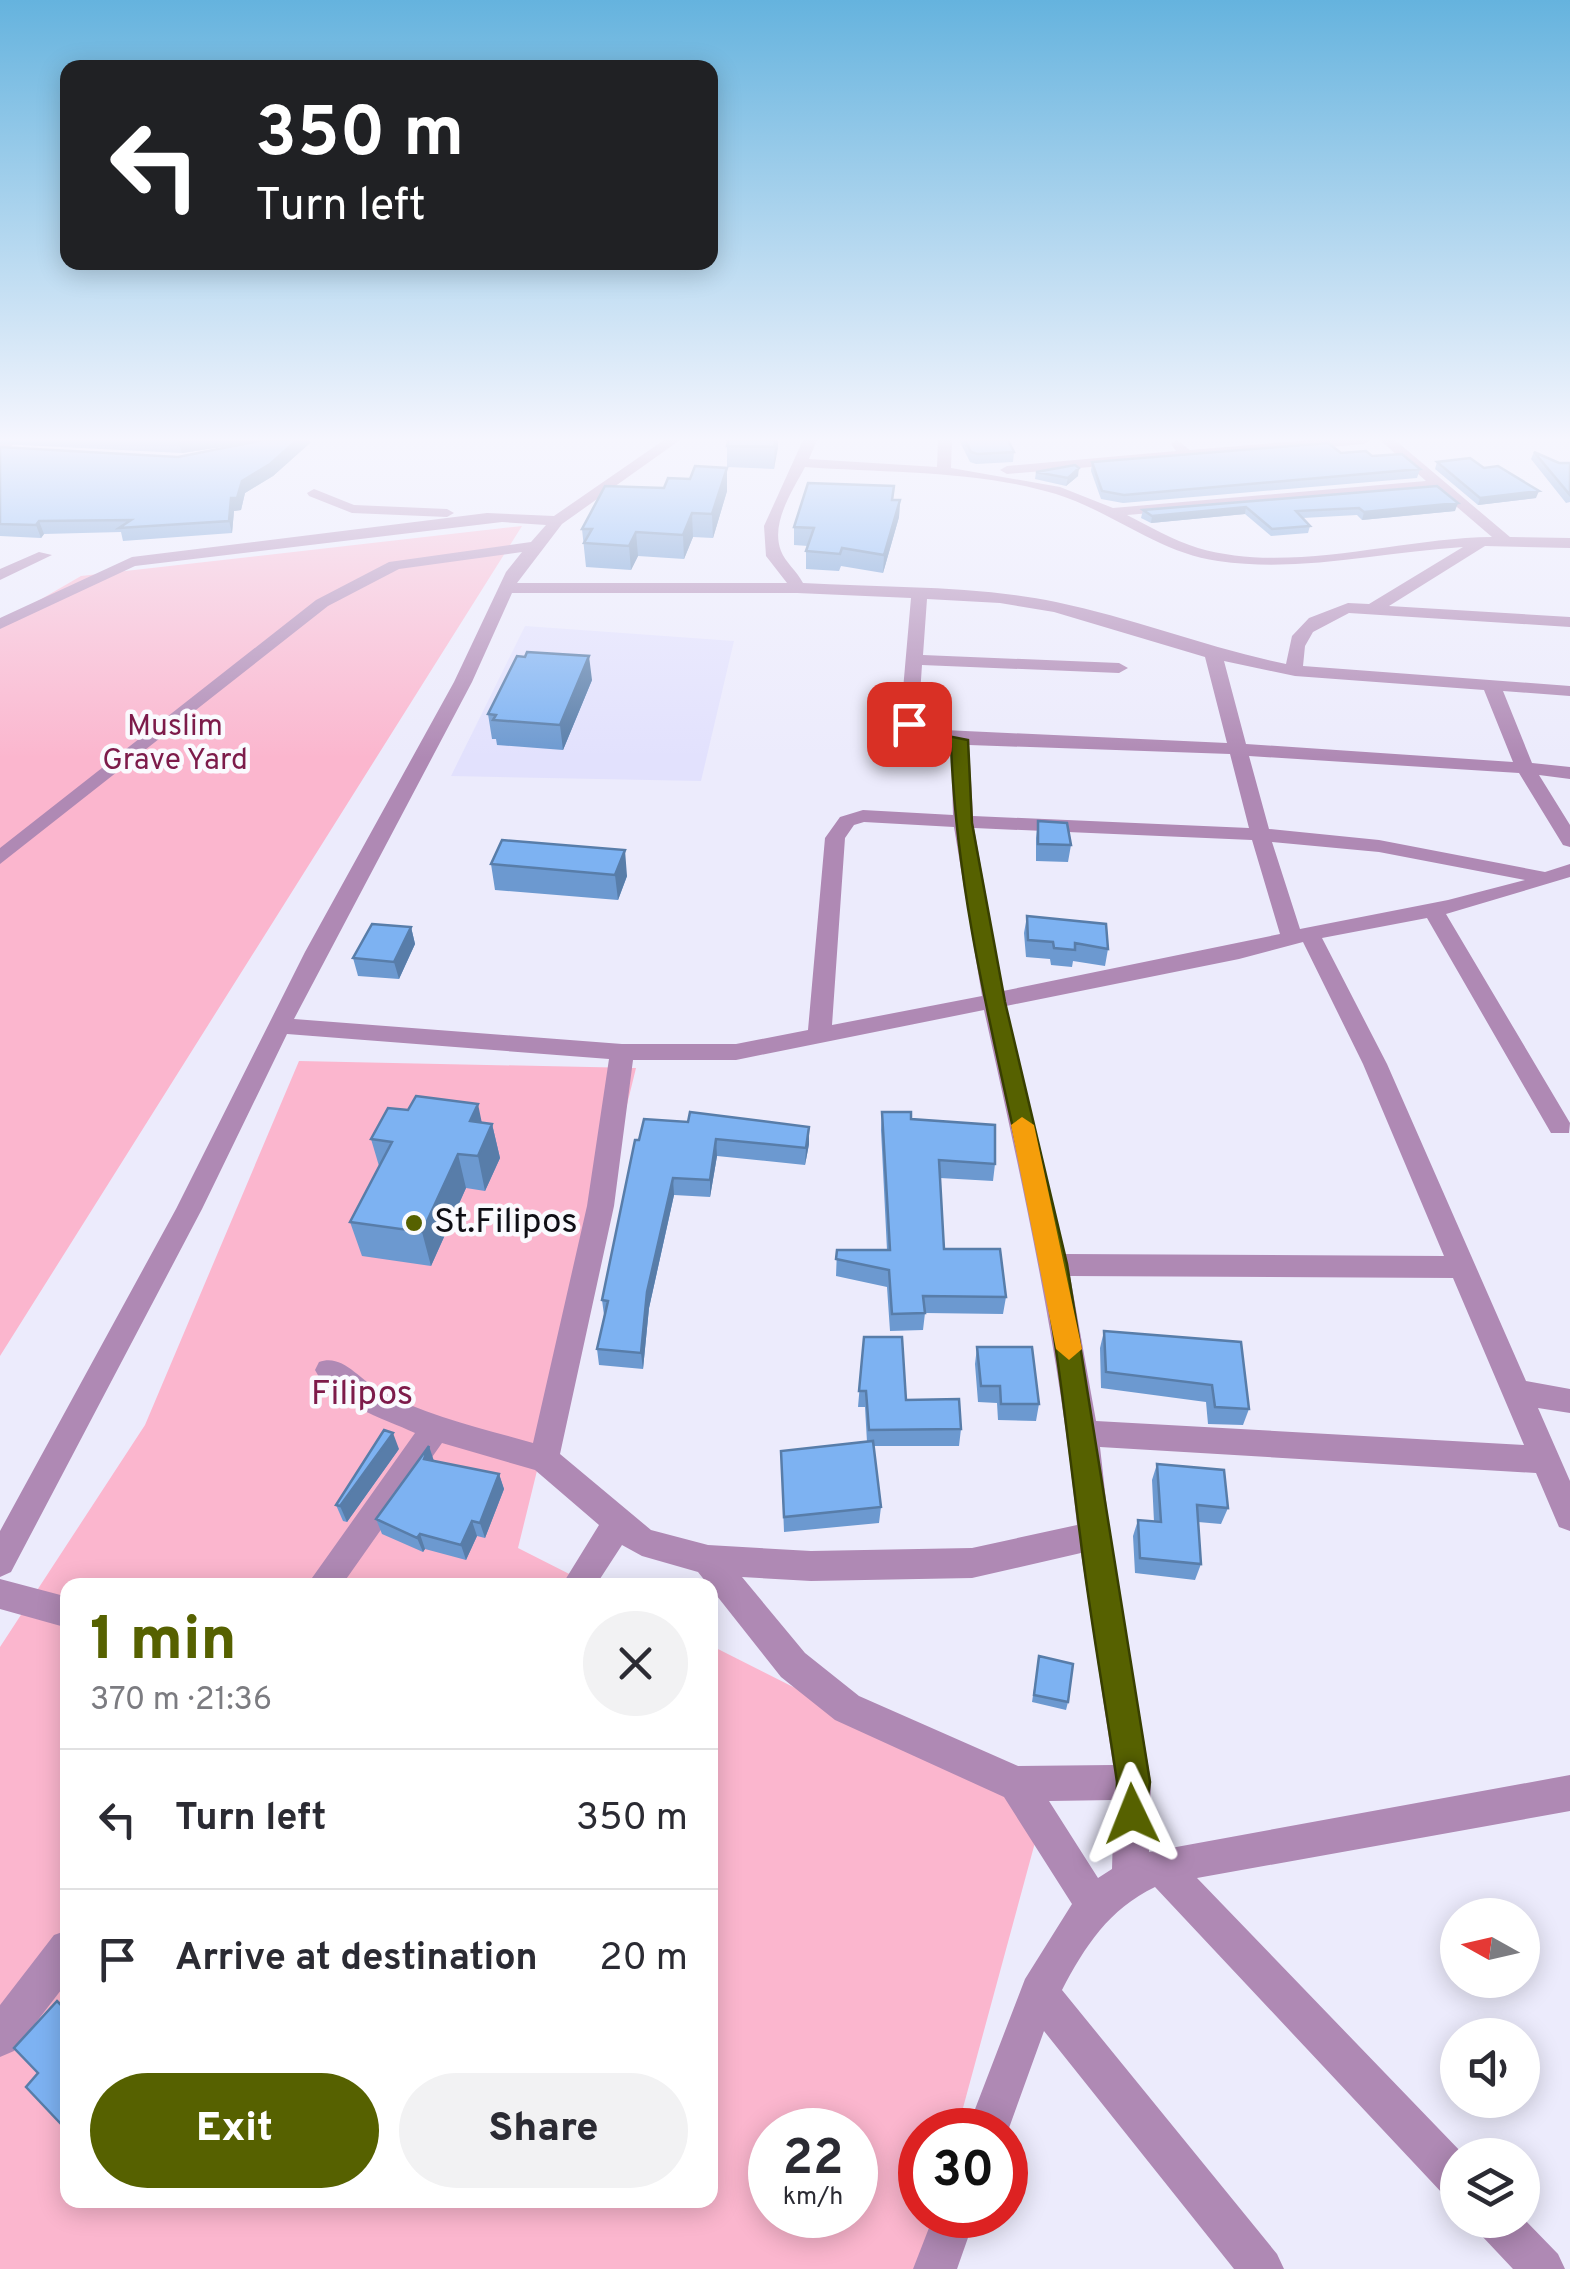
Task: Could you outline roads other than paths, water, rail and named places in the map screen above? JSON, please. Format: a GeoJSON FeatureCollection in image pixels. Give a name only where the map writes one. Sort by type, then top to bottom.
{"type":"FeatureCollection","features":[{"type":"Feature","properties":{"kind":"street"},"geometry":{"type":"LineString","coordinates":[[0,624],[132,562],[267,546]]}},
{"type":"Feature","properties":{"kind":"street"},"geometry":{"type":"LineString","coordinates":[[0,1562],[189,1209],[280,1026],[462,682],[506,588],[534,546]]}},
{"type":"Feature","properties":{"kind":"street"},"geometry":{"type":"LineString","coordinates":[[0,858],[322,603],[395,565],[424,557],[534,546]]}},
{"type":"Feature","properties":{"kind":"street"},"geometry":{"type":"LineString","coordinates":[[771,546],[796,588]]}},
{"type":"Feature","properties":{"kind":"street"},"geometry":{"type":"LineString","coordinates":[[1180,546],[1236,558],[1308,557],[1429,546]]}},
{"type":"Feature","properties":{"kind":"street"},"geometry":{"type":"LineString","coordinates":[[1374,607],[1474,546]]}},
{"type":"Feature","properties":{"kind":"street"},"geometry":{"type":"LineString","coordinates":[[0,575],[44,556]]}},
{"type":"Feature","properties":{"kind":"street"},"geometry":{"type":"LineString","coordinates":[[506,588],[796,588],[1000,598],[1056,607],[1214,654],[1295,671],[1570,691]]}},
{"type":"Feature","properties":{"kind":"street"},"geometry":{"type":"LineString","coordinates":[[919,594],[911,728],[930,738],[1241,752],[1570,773]]}},
{"type":"Feature","properties":{"kind":"street"},"geometry":{"type":"LineString","coordinates":[[1295,671],[1295,646],[1309,624],[1325,613],[1374,607],[1570,622]]}},
{"type":"Feature","properties":{"kind":"street"},"geometry":{"type":"LineString","coordinates":[[1214,654],[1260,835],[1300,934],[1376,1064],[1568,1506]]}},
{"type":"Feature","properties":{"kind":"street"},"geometry":{"type":"LineString","coordinates":[[916,660],[1119,668]]}},
{"type":"Feature","properties":{"kind":"street"},"geometry":{"type":"LineString","coordinates":[[1492,686],[1525,768],[1570,841]]}},
{"type":"Feature","properties":{"kind":"street"},"geometry":{"type":"LineString","coordinates":[[960,740],[963,823],[994,1002],[1054,1264],[1083,1433],[1094,1536],[1145,1872],[1440,2161]]}},
{"type":"Feature","properties":{"kind":"street"},"geometry":{"type":"LineString","coordinates":[[819,1038],[837,831],[847,821],[863,816],[1260,835],[1419,849],[1561,878]]}},
{"type":"Feature","properties":{"kind":"street"},"geometry":{"type":"LineString","coordinates":[[280,1026],[622,1052],[736,1052],[1238,952],[1300,934],[1432,910],[1561,878]]}},
{"type":"Feature","properties":{"kind":"street"},"geometry":{"type":"LineString","coordinates":[[1432,910],[1560,1128]]}},
{"type":"Feature","properties":{"kind":"street"},"geometry":{"type":"LineString","coordinates":[[544,1459],[593,1255],[617,1113],[622,1052]]}},
{"type":"Feature","properties":{"kind":"street"},"geometry":{"type":"LineString","coordinates":[[1054,1264],[1464,1267]]}},
{"type":"Feature","properties":{"kind":"street"},"geometry":{"type":"LineString","coordinates":[[330,1370],[367,1398],[435,1428],[544,1459],[618,1525],[667,1552],[708,1560],[812,1566],[972,1562],[1094,1536]]}},
{"type":"Feature","properties":{"kind":"street"},"geometry":{"type":"LineString","coordinates":[[1518,1392],[1570,1401]]}},
{"type":"Feature","properties":{"kind":"street"},"geometry":{"type":"LineString","coordinates":[[328,1578],[435,1428]]}},
{"type":"Feature","properties":{"kind":"street"},"geometry":{"type":"LineString","coordinates":[[1083,1433],[1548,1460]]}},
{"type":"Feature","properties":{"kind":"street"},"geometry":{"type":"LineString","coordinates":[[583,1578],[618,1525]]}},
{"type":"Feature","properties":{"kind":"street"},"geometry":{"type":"LineString","coordinates":[[708,1560],[793,1665],[847,1708],[1017,1784],[1134,1782]]}},
{"type":"Feature","properties":{"kind":"street"},"geometry":{"type":"LineString","coordinates":[[0,1594],[60,1611]]}},
{"type":"Feature","properties":{"kind":"street"},"geometry":{"type":"LineString","coordinates":[[1017,1784],[1094,1905]]}},
{"type":"Feature","properties":{"kind":"street"},"geometry":{"type":"LineString","coordinates":[[996,2108],[1039,1994],[1094,1905],[1145,1872],[1570,1792]]}},
{"type":"Feature","properties":{"kind":"street"},"geometry":{"type":"LineString","coordinates":[[0,2037],[60,1959]]}},
{"type":"Feature","properties":{"kind":"street"},"geometry":{"type":"LineString","coordinates":[[1039,1994],[1262,2269]]}},
{"type":"Feature","properties":{"kind":"street"},"geometry":{"type":"LineString","coordinates":[[934,2269],[946,2238]]}},
{"type":"Feature","properties":{"kind":"street"},"geometry":{"type":"LineString","coordinates":[[1513,2238],[1542,2269]]}},
{"type":"Feature","properties":{"kind":"place","name":"St.Filipos"},"geometry":{"type":"Point","coordinates":[414,1223]}},
{"type":"Feature","properties":{"kind":"park label","name":"Muslim Grave Yard"},"geometry":{"type":"Point","coordinates":[175,744]}},
{"type":"Feature","properties":{"kind":"park label","name":"Filipos"},"geometry":{"type":"Point","coordinates":[362,1395]}}]}
